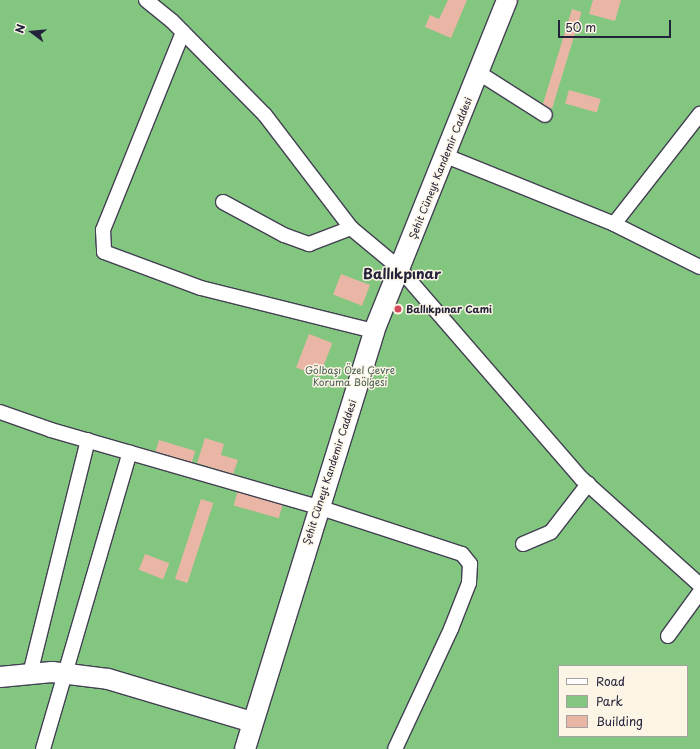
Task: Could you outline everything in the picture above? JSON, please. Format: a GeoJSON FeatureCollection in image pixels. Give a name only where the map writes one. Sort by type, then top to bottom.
{"type":"FeatureCollection","features":[{"type":"Feature","properties":{"kind":"street"},"geometry":{"type":"LineString","coordinates":[[146,0],[183,32],[265,115],[351,228],[398,268],[588,484],[700,585]]}},
{"type":"Feature","properties":{"kind":"street","name":"Şehit Cüneyt Kandemir Caddesi"},"geometry":{"type":"LineString","coordinates":[[245,749],[318,507],[374,331],[398,268],[446,156],[507,0]]}},
{"type":"Feature","properties":{"kind":"street"},"geometry":{"type":"LineString","coordinates":[[183,32],[103,230],[104,252],[201,288],[374,331]]}},
{"type":"Feature","properties":{"kind":"street"},"geometry":{"type":"LineString","coordinates":[[479,73],[544,115]]}},
{"type":"Feature","properties":{"kind":"street"},"geometry":{"type":"LineString","coordinates":[[614,224],[700,114]]}},
{"type":"Feature","properties":{"kind":"street"},"geometry":{"type":"LineString","coordinates":[[446,156],[614,224],[700,266]]}},
{"type":"Feature","properties":{"kind":"street"},"geometry":{"type":"LineString","coordinates":[[223,202],[284,235],[309,244],[351,228]]}},
{"type":"Feature","properties":{"kind":"street"},"geometry":{"type":"LineString","coordinates":[[0,412],[88,440],[318,507],[462,554],[470,564],[469,583],[451,629],[395,749]]}},
{"type":"Feature","properties":{"kind":"street"},"geometry":{"type":"LineString","coordinates":[[30,674],[88,440]]}},
{"type":"Feature","properties":{"kind":"street"},"geometry":{"type":"LineString","coordinates":[[43,749],[130,452]]}},
{"type":"Feature","properties":{"kind":"street"},"geometry":{"type":"LineString","coordinates":[[523,544],[551,532],[588,484]]}},
{"type":"Feature","properties":{"kind":"street"},"geometry":{"type":"LineString","coordinates":[[668,636],[700,592]]}},
{"type":"Feature","properties":{"kind":"street"},"geometry":{"type":"LineString","coordinates":[[0,677],[65,673],[108,679],[252,722]]}},
{"type":"Feature","properties":{"kind":"green space","name":"Gölbaşı Özel Çevre Koruma Bölgesi"},"geometry":{"type":"Polygon","coordinates":[[[0,0],[700,0],[700,749],[0,749],[0,0]]]}},
{"type":"Feature","properties":{"kind":"building"},"geometry":{"type":"Polygon","coordinates":[[[448,0],[467,0],[451,38],[425,27],[430,15],[439,19],[448,0]]]}},
{"type":"Feature","properties":{"kind":"building"},"geometry":{"type":"Polygon","coordinates":[[[593,0],[621,0],[615,21],[589,14],[593,0]]]}},
{"type":"Feature","properties":{"kind":"building"},"geometry":{"type":"Polygon","coordinates":[[[572,9],[582,12],[552,109],[542,106],[572,9]]]}},
{"type":"Feature","properties":{"kind":"building"},"geometry":{"type":"Polygon","coordinates":[[[569,90],[601,99],[597,113],[565,103],[569,90]]]}},
{"type":"Feature","properties":{"kind":"building"},"geometry":{"type":"Polygon","coordinates":[[[341,274],[370,285],[362,306],[333,295],[341,274]]]}},
{"type":"Feature","properties":{"kind":"building"},"geometry":{"type":"Polygon","coordinates":[[[309,334],[332,343],[319,377],[296,368],[309,334]]]}},
{"type":"Feature","properties":{"kind":"building"},"geometry":{"type":"Polygon","coordinates":[[[205,438],[224,444],[221,455],[238,460],[233,474],[197,463],[205,438]]]}},
{"type":"Feature","properties":{"kind":"building"},"geometry":{"type":"Polygon","coordinates":[[[159,440],[195,451],[192,463],[155,451],[159,440]]]}},
{"type":"Feature","properties":{"kind":"building"},"geometry":{"type":"Polygon","coordinates":[[[238,490],[283,503],[279,518],[234,505],[238,490]]]}},
{"type":"Feature","properties":{"kind":"building"},"geometry":{"type":"Polygon","coordinates":[[[201,499],[213,503],[187,583],[175,579],[201,499]]]}},
{"type":"Feature","properties":{"kind":"building"},"geometry":{"type":"Polygon","coordinates":[[[145,554],[169,563],[163,579],[139,570],[145,554]]]}},
{"type":"Feature","properties":{"kind":"place","name":"Ballıkpınar Cami"},"geometry":{"type":"Point","coordinates":[398,309]}},
{"type":"Feature","properties":{"kind":"district","name":"Ballıkpınar"},"geometry":{"type":"Point","coordinates":[402,274]}}]}
